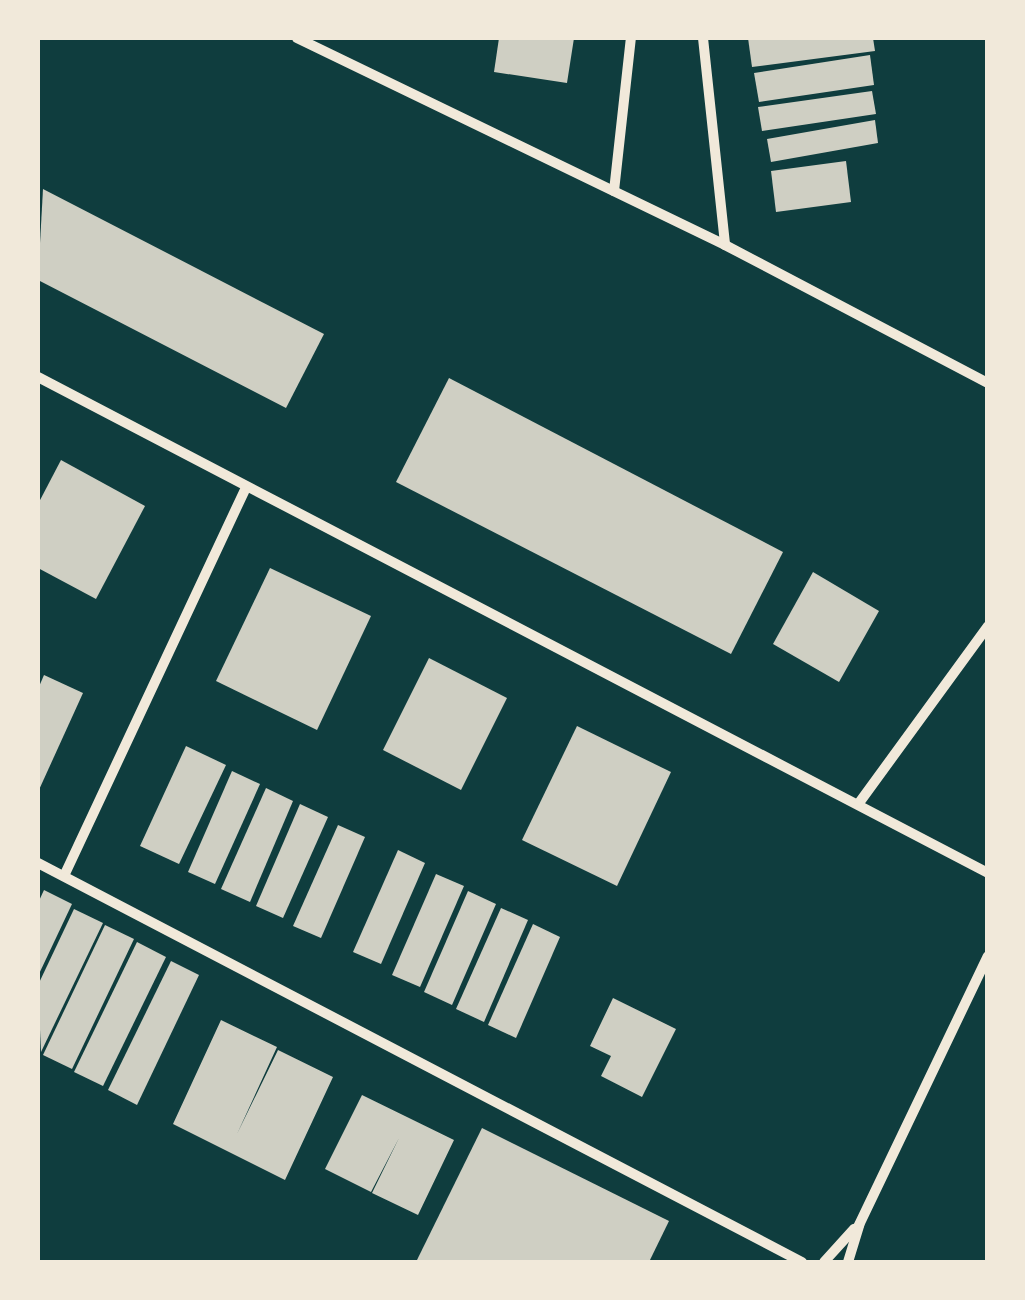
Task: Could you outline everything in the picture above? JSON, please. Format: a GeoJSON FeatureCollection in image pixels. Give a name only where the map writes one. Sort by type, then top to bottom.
{"type":"FeatureCollection","features":[{"type":"Feature","properties":{"kind":"street"},"geometry":{"type":"LineString","coordinates":[[297,38],[725,245],[988,383]]}},
{"type":"Feature","properties":{"kind":"street"},"geometry":{"type":"LineString","coordinates":[[614,191],[631,38]]}},
{"type":"Feature","properties":{"kind":"street"},"geometry":{"type":"LineString","coordinates":[[703,38],[725,245]]}},
{"type":"Feature","properties":{"kind":"street"},"geometry":{"type":"LineString","coordinates":[[38,377],[988,872]]}},
{"type":"Feature","properties":{"kind":"street"},"geometry":{"type":"LineString","coordinates":[[64,876],[246,488]]}},
{"type":"Feature","properties":{"kind":"street"},"geometry":{"type":"LineString","coordinates":[[860,804],[988,626]]}},
{"type":"Feature","properties":{"kind":"street"},"geometry":{"type":"LineString","coordinates":[[38,862],[802,1262]]}},
{"type":"Feature","properties":{"kind":"street"},"geometry":{"type":"LineString","coordinates":[[848,1262],[858,1225],[988,956]]}},
{"type":"Feature","properties":{"kind":"street"},"geometry":{"type":"LineString","coordinates":[[824,1262],[858,1225]]}},
{"type":"Feature","properties":{"kind":"building"},"geometry":{"type":"Polygon","coordinates":[[[499,38],[574,38],[567,83],[494,72],[499,38]]]}},
{"type":"Feature","properties":{"kind":"building"},"geometry":{"type":"Polygon","coordinates":[[[748,38],[873,38],[875,51],[752,67],[748,38]]]}},
{"type":"Feature","properties":{"kind":"building"},"geometry":{"type":"Polygon","coordinates":[[[870,55],[874,85],[759,102],[754,73],[870,55]]]}},
{"type":"Feature","properties":{"kind":"building"},"geometry":{"type":"Polygon","coordinates":[[[872,91],[876,114],[762,131],[758,107],[872,91]]]}},
{"type":"Feature","properties":{"kind":"building"},"geometry":{"type":"Polygon","coordinates":[[[875,120],[878,143],[771,162],[767,139],[875,120]]]}},
{"type":"Feature","properties":{"kind":"building"},"geometry":{"type":"Polygon","coordinates":[[[846,161],[851,202],[776,212],[771,171],[846,161]]]}},
{"type":"Feature","properties":{"kind":"building"},"geometry":{"type":"Polygon","coordinates":[[[43,189],[324,334],[286,408],[38,280],[43,189]]]}},
{"type":"Feature","properties":{"kind":"building"},"geometry":{"type":"Polygon","coordinates":[[[449,378],[783,552],[731,654],[396,482],[449,378]]]}},
{"type":"Feature","properties":{"kind":"building"},"geometry":{"type":"Polygon","coordinates":[[[61,460],[145,506],[96,599],[38,568],[38,504],[61,460]]]}},
{"type":"Feature","properties":{"kind":"building"},"geometry":{"type":"Polygon","coordinates":[[[270,568],[371,616],[317,730],[216,681],[270,568]]]}},
{"type":"Feature","properties":{"kind":"building"},"geometry":{"type":"Polygon","coordinates":[[[813,572],[879,611],[839,682],[773,644],[813,572]]]}},
{"type":"Feature","properties":{"kind":"building"},"geometry":{"type":"Polygon","coordinates":[[[429,658],[507,698],[461,790],[383,750],[429,658]]]}},
{"type":"Feature","properties":{"kind":"building"},"geometry":{"type":"Polygon","coordinates":[[[44,675],[83,693],[38,792],[38,689],[44,675]]]}},
{"type":"Feature","properties":{"kind":"building"},"geometry":{"type":"Polygon","coordinates":[[[577,726],[671,772],[617,886],[522,840],[577,726]]]}},
{"type":"Feature","properties":{"kind":"building"},"geometry":{"type":"Polygon","coordinates":[[[186,746],[226,765],[179,864],[140,846],[186,746]]]}},
{"type":"Feature","properties":{"kind":"building"},"geometry":{"type":"Polygon","coordinates":[[[232,771],[260,784],[215,884],[188,872],[232,771]]]}},
{"type":"Feature","properties":{"kind":"building"},"geometry":{"type":"Polygon","coordinates":[[[266,788],[293,801],[250,902],[221,889],[266,788]]]}},
{"type":"Feature","properties":{"kind":"building"},"geometry":{"type":"Polygon","coordinates":[[[300,804],[328,817],[283,918],[256,906],[300,804]]]}},
{"type":"Feature","properties":{"kind":"building"},"geometry":{"type":"Polygon","coordinates":[[[338,825],[365,837],[321,938],[293,926],[338,825]]]}},
{"type":"Feature","properties":{"kind":"building"},"geometry":{"type":"Polygon","coordinates":[[[398,850],[425,863],[381,964],[353,952],[398,850]]]}},
{"type":"Feature","properties":{"kind":"building"},"geometry":{"type":"Polygon","coordinates":[[[436,874],[464,886],[420,987],[392,975],[436,874]]]}},
{"type":"Feature","properties":{"kind":"building"},"geometry":{"type":"Polygon","coordinates":[[[44,890],[72,904],[38,976],[38,903],[44,890]]]}},
{"type":"Feature","properties":{"kind":"building"},"geometry":{"type":"Polygon","coordinates":[[[468,891],[496,904],[452,1005],[424,992],[468,891]]]}},
{"type":"Feature","properties":{"kind":"building"},"geometry":{"type":"Polygon","coordinates":[[[501,908],[528,920],[484,1022],[456,1009],[501,908]]]}},
{"type":"Feature","properties":{"kind":"building"},"geometry":{"type":"Polygon","coordinates":[[[74,909],[103,923],[41,1052],[38,985],[74,909]]]}},
{"type":"Feature","properties":{"kind":"building"},"geometry":{"type":"Polygon","coordinates":[[[533,924],[560,937],[516,1038],[488,1025],[533,924]]]}},
{"type":"Feature","properties":{"kind":"building"},"geometry":{"type":"Polygon","coordinates":[[[105,925],[134,939],[72,1069],[43,1055],[105,925]]]}},
{"type":"Feature","properties":{"kind":"building"},"geometry":{"type":"Polygon","coordinates":[[[137,942],[166,957],[103,1086],[74,1072],[137,942]]]}},
{"type":"Feature","properties":{"kind":"building"},"geometry":{"type":"Polygon","coordinates":[[[171,961],[199,975],[137,1105],[108,1090],[171,961]]]}},
{"type":"Feature","properties":{"kind":"building"},"geometry":{"type":"Polygon","coordinates":[[[613,998],[676,1029],[642,1097],[601,1076],[611,1056],[590,1046],[613,998]]]}},
{"type":"Feature","properties":{"kind":"building"},"geometry":{"type":"Polygon","coordinates":[[[221,1020],[277,1047],[237,1134],[278,1050],[333,1077],[285,1180],[173,1124],[221,1020]]]}},
{"type":"Feature","properties":{"kind":"building"},"geometry":{"type":"Polygon","coordinates":[[[362,1095],[454,1140],[418,1215],[372,1193],[399,1138],[371,1192],[325,1169],[362,1095]]]}},
{"type":"Feature","properties":{"kind":"building"},"geometry":{"type":"Polygon","coordinates":[[[482,1128],[669,1221],[649,1262],[416,1262],[482,1128]]]}}]}
